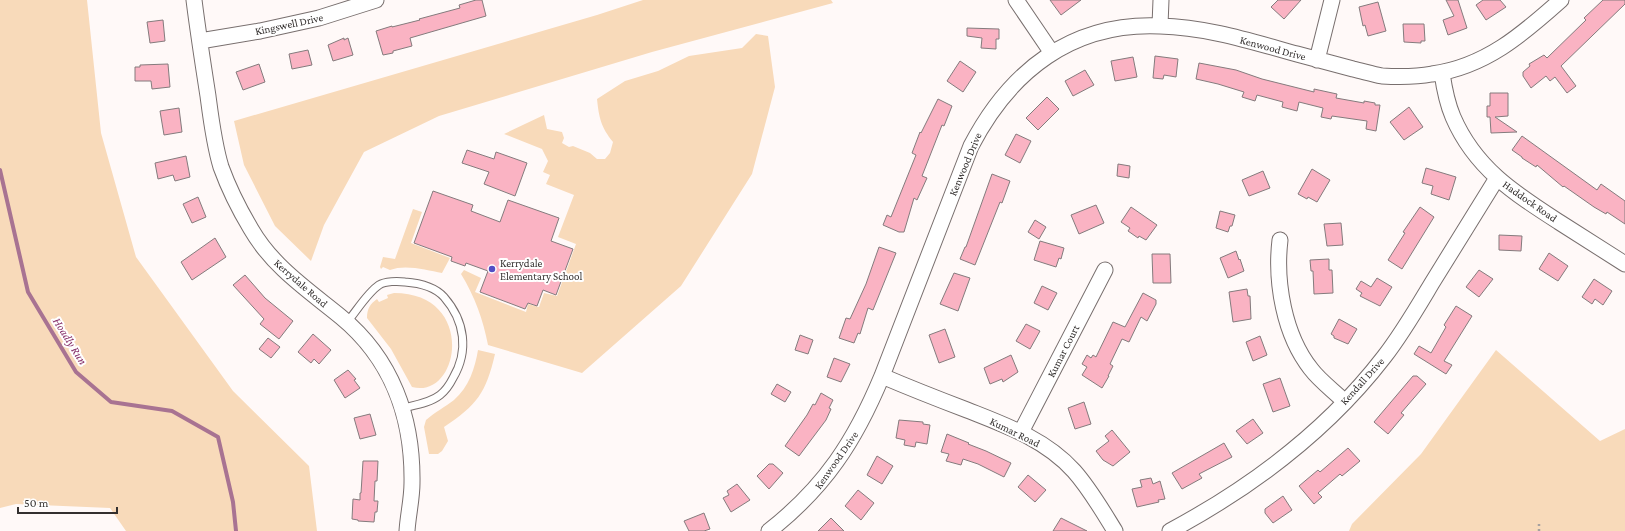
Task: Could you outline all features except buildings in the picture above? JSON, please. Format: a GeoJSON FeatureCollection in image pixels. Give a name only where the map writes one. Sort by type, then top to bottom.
{"type":"FeatureCollection","features":[{"type":"Feature","properties":{"kind":"street","name":"Kerrydale Road"},"geometry":{"type":"LineString","coordinates":[[194,0],[214,138],[228,187],[240,212],[252,232],[281,268],[310,294],[347,322],[366,342],[392,381],[403,408],[412,457],[412,484],[407,531]]}},
{"type":"Feature","properties":{"kind":"street","name":"Kingswell Drive"},"geometry":{"type":"LineString","coordinates":[[200,41],[260,31],[319,18],[376,0]]}},
{"type":"Feature","properties":{"kind":"street"},"geometry":{"type":"LineString","coordinates":[[1016,0],[1052,53]]}},
{"type":"Feature","properties":{"kind":"street"},"geometry":{"type":"LineString","coordinates":[[1160,26],[1161,0]]}},
{"type":"Feature","properties":{"kind":"street"},"geometry":{"type":"LineString","coordinates":[[1317,60],[1332,0]]}},
{"type":"Feature","properties":{"kind":"street","name":"Kenwood Drive"},"geometry":{"type":"LineString","coordinates":[[769,531],[787,517],[809,496],[830,472],[848,446],[867,412],[882,376],[971,146],[995,106],[1016,82],[1035,65],[1052,53],[1065,45],[1109,30],[1135,26],[1160,26],[1194,29],[1231,37],[1381,76],[1410,77],[1442,73],[1470,64],[1503,47],[1531,26],[1560,0]]}},
{"type":"Feature","properties":{"kind":"street","name":"Haddock Road"},"geometry":{"type":"LineString","coordinates":[[1442,73],[1450,109],[1463,136],[1475,154],[1497,178],[1514,193],[1542,212],[1625,264]]}},
{"type":"Feature","properties":{"kind":"street","name":"Kendall Drive"},"geometry":{"type":"LineString","coordinates":[[1170,531],[1240,490],[1282,460],[1314,431],[1365,380],[1402,332],[1497,178]]}},
{"type":"Feature","properties":{"kind":"street"},"geometry":{"type":"LineString","coordinates":[[1280,240],[1279,274],[1282,298],[1288,322],[1298,349],[1311,370],[1344,401]]}},
{"type":"Feature","properties":{"kind":"street","name":"Kumar Court"},"geometry":{"type":"LineString","coordinates":[[1021,432],[1105,270]]}},
{"type":"Feature","properties":{"kind":"street","name":"Kumar Road"},"geometry":{"type":"LineString","coordinates":[[882,376],[1021,432],[1040,443],[1073,471],[1096,500],[1115,531]]}},
{"type":"Feature","properties":{"kind":"lane"},"geometry":{"type":"LineString","coordinates":[[347,322],[372,291],[379,286],[400,281],[427,286],[444,296],[452,308],[462,329],[464,350],[460,367],[441,395],[427,402],[403,408]]}},
{"type":"Feature","properties":{"kind":"path"},"geometry":{"type":"LineString","coordinates":[[1539,521],[1539,531]]}},
{"type":"Feature","properties":{"kind":"shaded area"},"geometry":{"type":"Polygon","coordinates":[[[0,0],[87,0],[101,133],[136,257],[233,391],[309,466],[317,531],[126,531],[110,508],[16,504],[0,508],[0,0]]]}},
{"type":"Feature","properties":{"kind":"shaded area"},"geometry":{"type":"Polygon","coordinates":[[[643,0],[831,0],[833,3],[652,52],[439,116],[364,152],[324,225],[311,261],[275,226],[244,165],[234,121],[597,15],[643,0]]]}},
{"type":"Feature","properties":{"kind":"shaded area"},"geometry":{"type":"Polygon","coordinates":[[[756,34],[768,36],[775,87],[752,174],[681,286],[582,373],[488,345],[478,308],[461,274],[464,270],[481,278],[475,292],[526,312],[528,304],[539,307],[544,293],[557,296],[576,244],[558,237],[574,195],[546,184],[550,175],[543,172],[548,161],[542,149],[504,134],[544,115],[547,129],[562,132],[564,138],[562,143],[569,147],[573,146],[590,153],[597,159],[605,159],[610,153],[613,142],[601,122],[597,99],[625,81],[658,71],[689,56],[742,48],[756,34]]]}},
{"type":"Feature","properties":{"kind":"shaded area"},"geometry":{"type":"Polygon","coordinates":[[[413,209],[422,212],[411,243],[450,258],[442,273],[416,268],[396,268],[390,270],[383,267],[381,269],[380,267],[383,257],[395,259],[413,209]]]}},
{"type":"Feature","properties":{"kind":"shaded area"},"geometry":{"type":"Polygon","coordinates":[[[394,293],[421,298],[439,310],[449,326],[452,345],[449,363],[441,378],[428,387],[412,387],[391,349],[367,318],[368,309],[377,299],[379,302],[388,298],[387,295],[394,293]]]}},
{"type":"Feature","properties":{"kind":"shaded area"},"geometry":{"type":"Polygon","coordinates":[[[478,350],[495,354],[484,388],[465,412],[444,427],[448,441],[442,451],[438,454],[429,454],[424,427],[426,420],[454,400],[464,389],[473,370],[478,350]]]}},
{"type":"Feature","properties":{"kind":"shaded area"},"geometry":{"type":"Polygon","coordinates":[[[1496,350],[1600,441],[1625,429],[1625,531],[1349,531],[1352,524],[1421,454],[1496,350]]]}},
{"type":"Feature","properties":{"kind":"waterway","name":"Hoadly Run"},"geometry":{"type":"LineString","coordinates":[[0,170],[28,292],[76,372],[111,402],[172,411],[218,437],[233,502],[236,531]]}},
{"type":"Feature","properties":{"kind":"place","name":"Kerrydale Elementary School"},"geometry":{"type":"Point","coordinates":[492,269]}}]}
